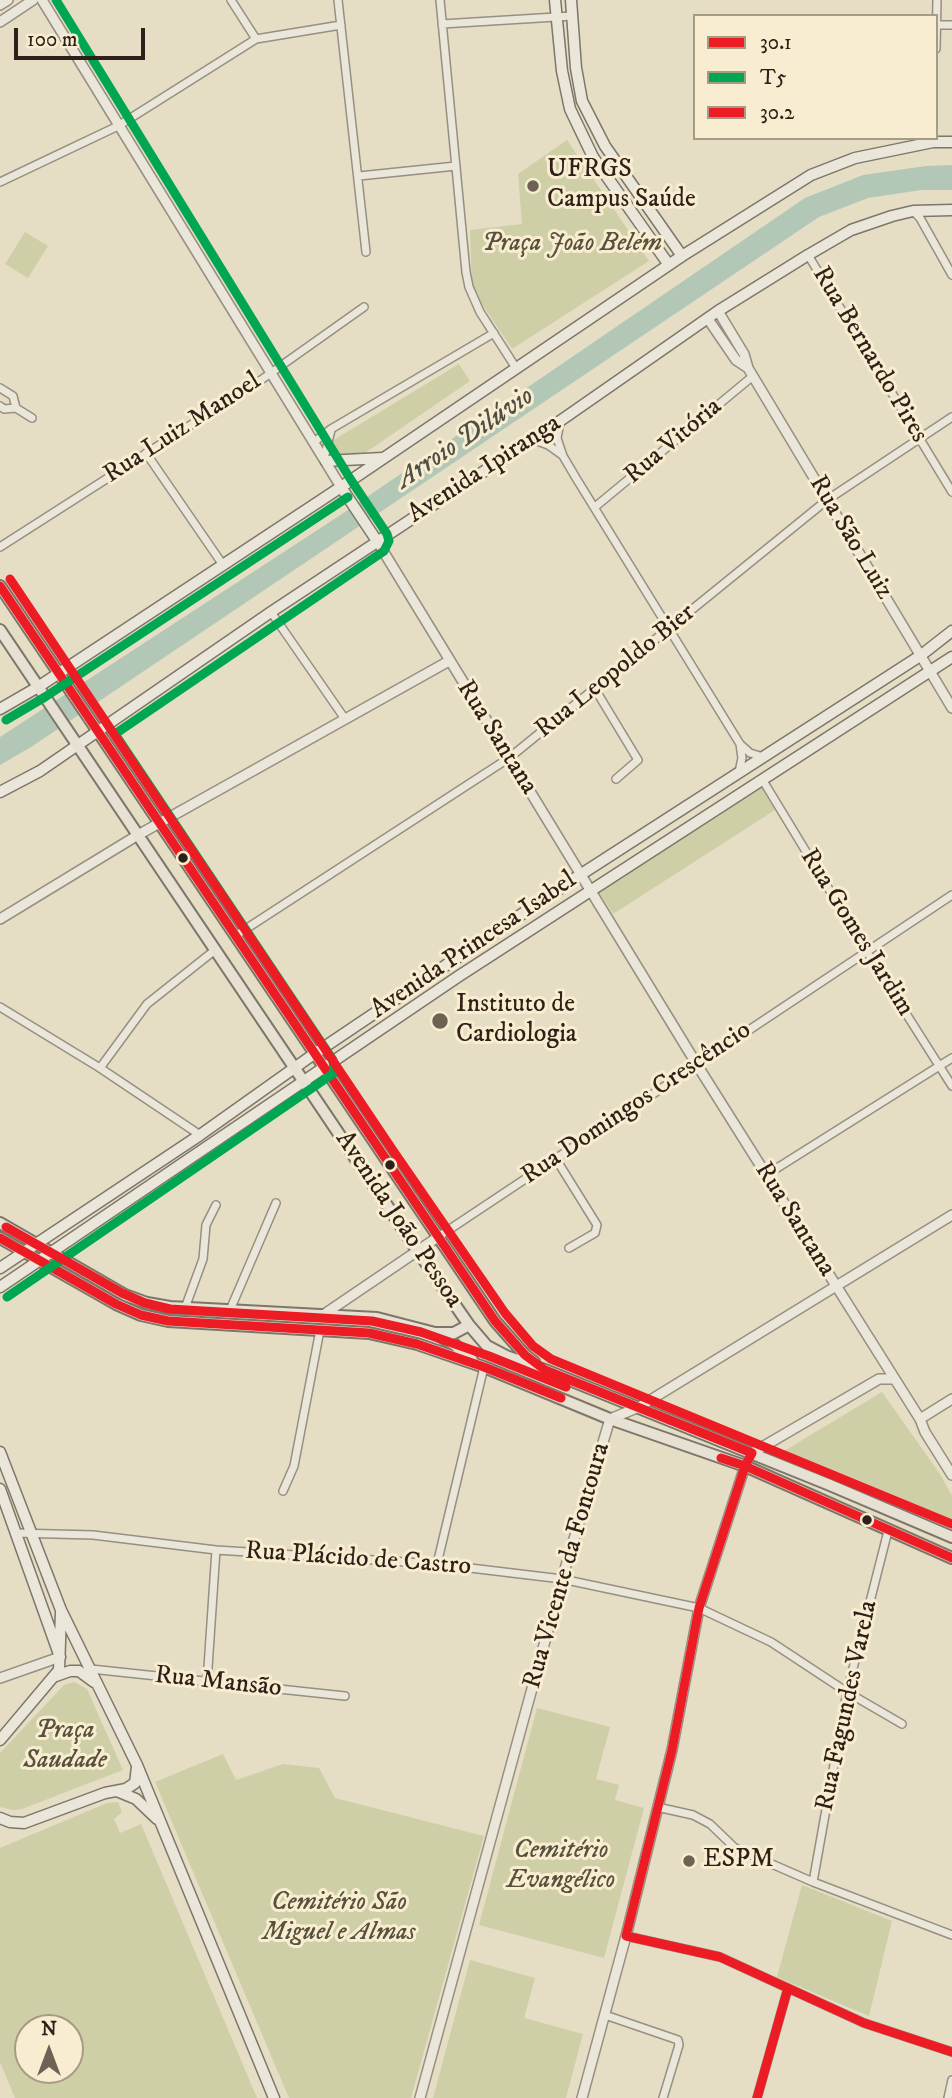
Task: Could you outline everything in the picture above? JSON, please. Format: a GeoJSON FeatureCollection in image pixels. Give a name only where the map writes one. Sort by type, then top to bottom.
{"type":"FeatureCollection","features":[{"type":"Feature","properties":{"kind":"main road"},"geometry":{"type":"LineString","coordinates":[[555,0],[562,71],[570,109],[593,157],[669,265]]}},
{"type":"Feature","properties":{"kind":"main road"},"geometry":{"type":"LineString","coordinates":[[571,0],[576,68],[582,102],[605,146],[682,256]]}},
{"type":"Feature","properties":{"kind":"main road"},"geometry":{"type":"LineString","coordinates":[[0,709],[38,687],[222,565],[343,491],[382,458],[682,256],[811,175],[855,158],[934,140],[952,142]]}},
{"type":"Feature","properties":{"kind":"main road","name":"Avenida Ipiranga"},"geometry":{"type":"LineString","coordinates":[[0,792],[40,771],[271,612],[560,421],[718,311],[808,255],[851,230],[913,211],[952,210]]}},
{"type":"Feature","properties":{"kind":"main road"},"geometry":{"type":"LineString","coordinates":[[325,460],[382,458]]}},
{"type":"Feature","properties":{"kind":"main road","name":"Rua Santana"},"geometry":{"type":"LineString","coordinates":[[343,491],[377,541]]}},
{"type":"Feature","properties":{"kind":"main road","name":"Avenida João Pessoa"},"geometry":{"type":"LineString","coordinates":[[0,586],[495,1321],[525,1355],[545,1370]]}},
{"type":"Feature","properties":{"kind":"main road","name":"Avenida João Pessoa"},"geometry":{"type":"LineString","coordinates":[[0,630],[469,1325],[487,1346],[497,1352],[545,1370]]}},
{"type":"Feature","properties":{"kind":"main road","name":"Avenida Princesa Isabel"},"geometry":{"type":"LineString","coordinates":[[0,1268],[580,875],[920,656],[952,631]]}},
{"type":"Feature","properties":{"kind":"main road","name":"Avenida Princesa Isabel"},"geometry":{"type":"LineString","coordinates":[[0,1287],[323,1067],[590,890],[952,657]]}},
{"type":"Feature","properties":{"kind":"main road"},"geometry":{"type":"LineString","coordinates":[[0,1223],[125,1295],[147,1303],[185,1308],[377,1318],[435,1334],[455,1345],[481,1366]]}},
{"type":"Feature","properties":{"kind":"main road"},"geometry":{"type":"LineString","coordinates":[[0,1238],[116,1304],[141,1315],[168,1321],[369,1333],[418,1344],[481,1366],[610,1419],[745,1466],[952,1558]]}},
{"type":"Feature","properties":{"kind":"main road"},"geometry":{"type":"LineString","coordinates":[[435,1334],[454,1333],[469,1325]]}},
{"type":"Feature","properties":{"kind":"main road"},"geometry":{"type":"LineString","coordinates":[[545,1370],[952,1537]]}},
{"type":"Feature","properties":{"kind":"main road"},"geometry":{"type":"LineString","coordinates":[[0,1452],[61,1609],[137,1765],[274,2098]]}},
{"type":"Feature","properties":{"kind":"main road"},"geometry":{"type":"LineString","coordinates":[[0,1489],[60,1657]]}},
{"type":"Feature","properties":{"kind":"main road"},"geometry":{"type":"LineString","coordinates":[[0,1740],[56,1676],[60,1657],[61,1609]]}},
{"type":"Feature","properties":{"kind":"main road"},"geometry":{"type":"LineString","coordinates":[[56,1676],[79,1671],[92,1679],[103,1693]]}},
{"type":"Feature","properties":{"kind":"main road"},"geometry":{"type":"LineString","coordinates":[[0,1818],[24,1823],[105,1793],[132,1786],[135,1783],[137,1765]]}},
{"type":"Feature","properties":{"kind":"main road"},"geometry":{"type":"LineString","coordinates":[[116,1791],[136,1799],[160,1822]]}},
{"type":"Feature","properties":{"kind":"street"},"geometry":{"type":"LineString","coordinates":[[0,5],[8,0]]}},
{"type":"Feature","properties":{"kind":"street"},"geometry":{"type":"LineString","coordinates":[[0,22],[33,0]]}},
{"type":"Feature","properties":{"kind":"street","name":"Rua Santana"},"geometry":{"type":"LineString","coordinates":[[41,0],[343,491]]}},
{"type":"Feature","properties":{"kind":"street"},"geometry":{"type":"LineString","coordinates":[[231,0],[256,39]]}},
{"type":"Feature","properties":{"kind":"street"},"geometry":{"type":"LineString","coordinates":[[338,0],[366,252]]}},
{"type":"Feature","properties":{"kind":"street"},"geometry":{"type":"LineString","coordinates":[[440,0],[468,279],[480,312],[516,369]]}},
{"type":"Feature","properties":{"kind":"street"},"geometry":{"type":"LineString","coordinates":[[442,24],[572,16]]}},
{"type":"Feature","properties":{"kind":"street"},"geometry":{"type":"LineString","coordinates":[[0,182],[118,126],[256,39],[341,25]]}},
{"type":"Feature","properties":{"kind":"street"},"geometry":{"type":"LineString","coordinates":[[359,176],[456,166]]}},
{"type":"Feature","properties":{"kind":"street"},"geometry":{"type":"LineString","coordinates":[[913,211],[920,218],[952,275]]}},
{"type":"Feature","properties":{"kind":"street","name":"Rua Bernardo Pires"},"geometry":{"type":"LineString","coordinates":[[808,255],[952,492]]}},
{"type":"Feature","properties":{"kind":"street","name":"Rua Luiz Manoel"},"geometry":{"type":"LineString","coordinates":[[0,547],[270,373],[364,307]]}},
{"type":"Feature","properties":{"kind":"street","name":"Rua São Luiz"},"geometry":{"type":"LineString","coordinates":[[718,311],[744,354],[750,372],[952,708]]}},
{"type":"Feature","properties":{"kind":"street","name":"Rua São Luiz"},"geometry":{"type":"LineString","coordinates":[[708,319],[736,360],[750,372]]}},
{"type":"Feature","properties":{"kind":"street"},"geometry":{"type":"LineString","coordinates":[[314,442],[331,429],[494,333]]}},
{"type":"Feature","properties":{"kind":"street","name":"Rua Vitória"},"geometry":{"type":"LineString","coordinates":[[595,507],[750,372]]}},
{"type":"Feature","properties":{"kind":"street"},"geometry":{"type":"LineString","coordinates":[[0,388],[13,396],[16,408]]}},
{"type":"Feature","properties":{"kind":"street"},"geometry":{"type":"LineString","coordinates":[[0,406],[4,409],[16,408],[32,418]]}},
{"type":"Feature","properties":{"kind":"street","name":"Rua Leopoldo Bier"},"geometry":{"type":"LineString","coordinates":[[236,936],[509,758],[827,500],[952,417]]}},
{"type":"Feature","properties":{"kind":"street"},"geometry":{"type":"LineString","coordinates":[[560,421],[557,438],[563,456],[740,744],[750,753],[763,757]]}},
{"type":"Feature","properties":{"kind":"street"},"geometry":{"type":"LineString","coordinates":[[325,460],[331,429]]}},
{"type":"Feature","properties":{"kind":"street"},"geometry":{"type":"LineString","coordinates":[[532,439],[548,445],[563,456]]}},
{"type":"Feature","properties":{"kind":"street"},"geometry":{"type":"LineString","coordinates":[[146,453],[222,565]]}},
{"type":"Feature","properties":{"kind":"street","name":"Rua Santana"},"geometry":{"type":"LineString","coordinates":[[377,541],[696,1064],[920,1419],[925,1432],[952,1475]]}},
{"type":"Feature","properties":{"kind":"street"},"geometry":{"type":"LineString","coordinates":[[271,612],[345,719]]}},
{"type":"Feature","properties":{"kind":"street"},"geometry":{"type":"LineString","coordinates":[[0,919],[138,835],[449,661]]}},
{"type":"Feature","properties":{"kind":"street"},"geometry":{"type":"LineString","coordinates":[[595,689],[638,760],[616,779]]}},
{"type":"Feature","properties":{"kind":"street"},"geometry":{"type":"LineString","coordinates":[[739,772],[742,758],[740,744]]}},
{"type":"Feature","properties":{"kind":"street","name":"Rua Gomes Jardim"},"geometry":{"type":"LineString","coordinates":[[762,779],[952,1086]]}},
{"type":"Feature","properties":{"kind":"street","name":"Rua Domingos Crescêncio"},"geometry":{"type":"LineString","coordinates":[[323,1315],[952,895]]}},
{"type":"Feature","properties":{"kind":"street"},"geometry":{"type":"LineString","coordinates":[[100,1068],[147,1004],[215,950]]}},
{"type":"Feature","properties":{"kind":"street"},"geometry":{"type":"LineString","coordinates":[[0,1007],[100,1068],[200,1135]]}},
{"type":"Feature","properties":{"kind":"street"},"geometry":{"type":"LineString","coordinates":[[765,1175],[952,1058]]}},
{"type":"Feature","properties":{"kind":"street"},"geometry":{"type":"LineString","coordinates":[[556,1159],[597,1225],[595,1233],[569,1248]]}},
{"type":"Feature","properties":{"kind":"street"},"geometry":{"type":"LineString","coordinates":[[230,1310],[276,1203]]}},
{"type":"Feature","properties":{"kind":"street"},"geometry":{"type":"LineString","coordinates":[[185,1308],[203,1259],[206,1224],[216,1205]]}},
{"type":"Feature","properties":{"kind":"street","name":"Rua Vicente da Fontoura"},"geometry":{"type":"LineString","coordinates":[[420,2098],[562,1580],[610,1419],[639,1407],[952,1214]]}},
{"type":"Feature","properties":{"kind":"street"},"geometry":{"type":"LineString","coordinates":[[283,1491],[294,1466],[320,1330]]}},
{"type":"Feature","properties":{"kind":"street"},"geometry":{"type":"LineString","coordinates":[[438,1564],[481,1366]]}},
{"type":"Feature","properties":{"kind":"street"},"geometry":{"type":"LineString","coordinates":[[880,1379],[885,1367]]}},
{"type":"Feature","properties":{"kind":"street"},"geometry":{"type":"LineString","coordinates":[[582,2098],[626,1936],[671,1750],[699,1608],[745,1466],[752,1453],[880,1379],[893,1378]]}},
{"type":"Feature","properties":{"kind":"street"},"geometry":{"type":"LineString","coordinates":[[920,1419],[952,1399]]}},
{"type":"Feature","properties":{"kind":"street","name":"Rua Fagundes Varela"},"geometry":{"type":"LineString","coordinates":[[813,1882],[847,1692],[888,1531]]}},
{"type":"Feature","properties":{"kind":"street","name":"Rua Plácido de Castro"},"geometry":{"type":"LineString","coordinates":[[15,1532],[93,1535],[216,1550],[438,1564],[562,1580],[699,1608],[771,1642],[902,1724]]}},
{"type":"Feature","properties":{"kind":"street"},"geometry":{"type":"LineString","coordinates":[[208,1682],[216,1550]]}},
{"type":"Feature","properties":{"kind":"street"},"geometry":{"type":"LineString","coordinates":[[0,1678],[60,1657]]}},
{"type":"Feature","properties":{"kind":"street","name":"Rua Mansão"},"geometry":{"type":"LineString","coordinates":[[91,1669],[345,1696]]}},
{"type":"Feature","properties":{"kind":"street"},"geometry":{"type":"LineString","coordinates":[[657,1807],[693,1815],[710,1824],[735,1848],[813,1882],[952,1935]]}},
{"type":"Feature","properties":{"kind":"street"},"geometry":{"type":"LineString","coordinates":[[626,1936],[720,1957],[864,2023],[952,2052]]}},
{"type":"Feature","properties":{"kind":"street"},"geometry":{"type":"LineString","coordinates":[[757,2098],[788,1988]]}},
{"type":"Feature","properties":{"kind":"street"},"geometry":{"type":"LineString","coordinates":[[605,2015],[678,2040],[663,2098]]}},
{"type":"Feature","properties":{"kind":"street"},"geometry":{"type":"LineString","coordinates":[[948,2098],[952,2080]]}},
{"type":"Feature","properties":{"kind":"green space","name":"Praça João Belém"},"geometry":{"type":"Polygon","coordinates":[[[567,140],[649,261],[512,349],[472,289],[470,230],[522,224],[518,174],[567,140]]]}},
{"type":"Feature","properties":{"kind":"green space"},"geometry":{"type":"Polygon","coordinates":[[[25,232],[48,246],[28,278],[5,264],[25,232]]]}},
{"type":"Feature","properties":{"kind":"green space"},"geometry":{"type":"Polygon","coordinates":[[[459,364],[470,381],[362,455],[337,455],[331,448],[332,441],[459,364]]]}},
{"type":"Feature","properties":{"kind":"green space"},"geometry":{"type":"Polygon","coordinates":[[[762,788],[775,810],[613,914],[599,892],[762,788]]]}},
{"type":"Feature","properties":{"kind":"green space"},"geometry":{"type":"Polygon","coordinates":[[[882,1392],[940,1474],[952,1496],[952,1528],[774,1457],[882,1392]]]}},
{"type":"Feature","properties":{"kind":"green space","name":"Praça Saudade"},"geometry":{"type":"Polygon","coordinates":[[[74,1682],[87,1689],[123,1770],[22,1809],[0,1807],[0,1753],[64,1685],[74,1682]]]}},
{"type":"Feature","properties":{"kind":"green space","name":"Cemitério Evangélico"},"geometry":{"type":"Polygon","coordinates":[[[537,1708],[610,1727],[596,1779],[619,1785],[615,1800],[644,1808],[604,1958],[479,1925],[537,1708]]]}},
{"type":"Feature","properties":{"kind":"green space","name":"Cemitério São Miguel e Almas"},"geometry":{"type":"Polygon","coordinates":[[[223,1754],[236,1780],[283,1764],[319,1768],[335,1798],[484,1836],[411,2098],[289,2098],[155,1782],[223,1754]]]}},
{"type":"Feature","properties":{"kind":"green space"},"geometry":{"type":"Polygon","coordinates":[[[118,1802],[122,1812],[114,1819],[120,1833],[141,1824],[257,2098],[15,2098],[0,2062],[0,1848],[107,1803],[118,1802]]]}},
{"type":"Feature","properties":{"kind":"green space"},"geometry":{"type":"Polygon","coordinates":[[[802,1885],[892,1921],[869,2016],[777,1977],[802,1885]]]}},
{"type":"Feature","properties":{"kind":"green space","name":"Cemitério Evangélico"},"geometry":{"type":"Polygon","coordinates":[[[470,1960],[535,1978],[524,2018],[583,2034],[566,2098],[433,2098],[470,1960]]]}},
{"type":"Feature","properties":{"kind":"water","name":"Arroio Dilúvio"},"geometry":{"type":"Polygon","coordinates":[[[952,165],[952,190],[921,190],[868,198],[819,217],[31,747],[0,765],[0,737],[339,516],[805,198],[863,175],[952,165]]]}},
{"type":"Feature","properties":{"kind":"transit line","name":"T5"},"geometry":{"type":"LineString","coordinates":[[7,1297],[334,1073],[333,1060],[115,734],[384,551],[389,541],[56,0]]}},
{"type":"Feature","properties":{"kind":"transit line","name":"T5"},"geometry":{"type":"LineString","coordinates":[[6,720],[348,497]]}},
{"type":"Feature","properties":{"kind":"transit line","name":"30.2"},"geometry":{"type":"LineString","coordinates":[[10,579],[392,1149],[505,1313],[533,1346],[551,1359],[952,1524]]}},
{"type":"Feature","properties":{"kind":"transit line","name":"30.1"},"geometry":{"type":"LineString","coordinates":[[0,586],[495,1321],[525,1355],[545,1370],[752,1453],[745,1466],[699,1608],[672,1750],[626,1936],[720,1957],[864,2023],[952,2052]]}},
{"type":"Feature","properties":{"kind":"transit line","name":"30.2"},"geometry":{"type":"LineString","coordinates":[[6,1227],[122,1293],[145,1303],[170,1309],[372,1321],[421,1332],[566,1387]]}},
{"type":"Feature","properties":{"kind":"transit line","name":"30.1"},"geometry":{"type":"LineString","coordinates":[[0,1238],[116,1304],[141,1315],[168,1321],[369,1333],[417,1344],[561,1398]]}},
{"type":"Feature","properties":{"kind":"transit line","name":"30.1"},"geometry":{"type":"LineString","coordinates":[[721,1458],[745,1466],[952,1558]]}},
{"type":"Feature","properties":{"kind":"transit line","name":"30.1"},"geometry":{"type":"LineString","coordinates":[[757,2098],[788,1988]]}},
{"type":"Feature","properties":{"kind":"place","name":"UFRGS Campus Saúde"},"geometry":{"type":"Point","coordinates":[533,186]}},
{"type":"Feature","properties":{"kind":"place","name":"Instituto de Cardiologia"},"geometry":{"type":"Point","coordinates":[440,1021]}},
{"type":"Feature","properties":{"kind":"place","name":"ESPM"},"geometry":{"type":"Point","coordinates":[689,1861]}}]}
